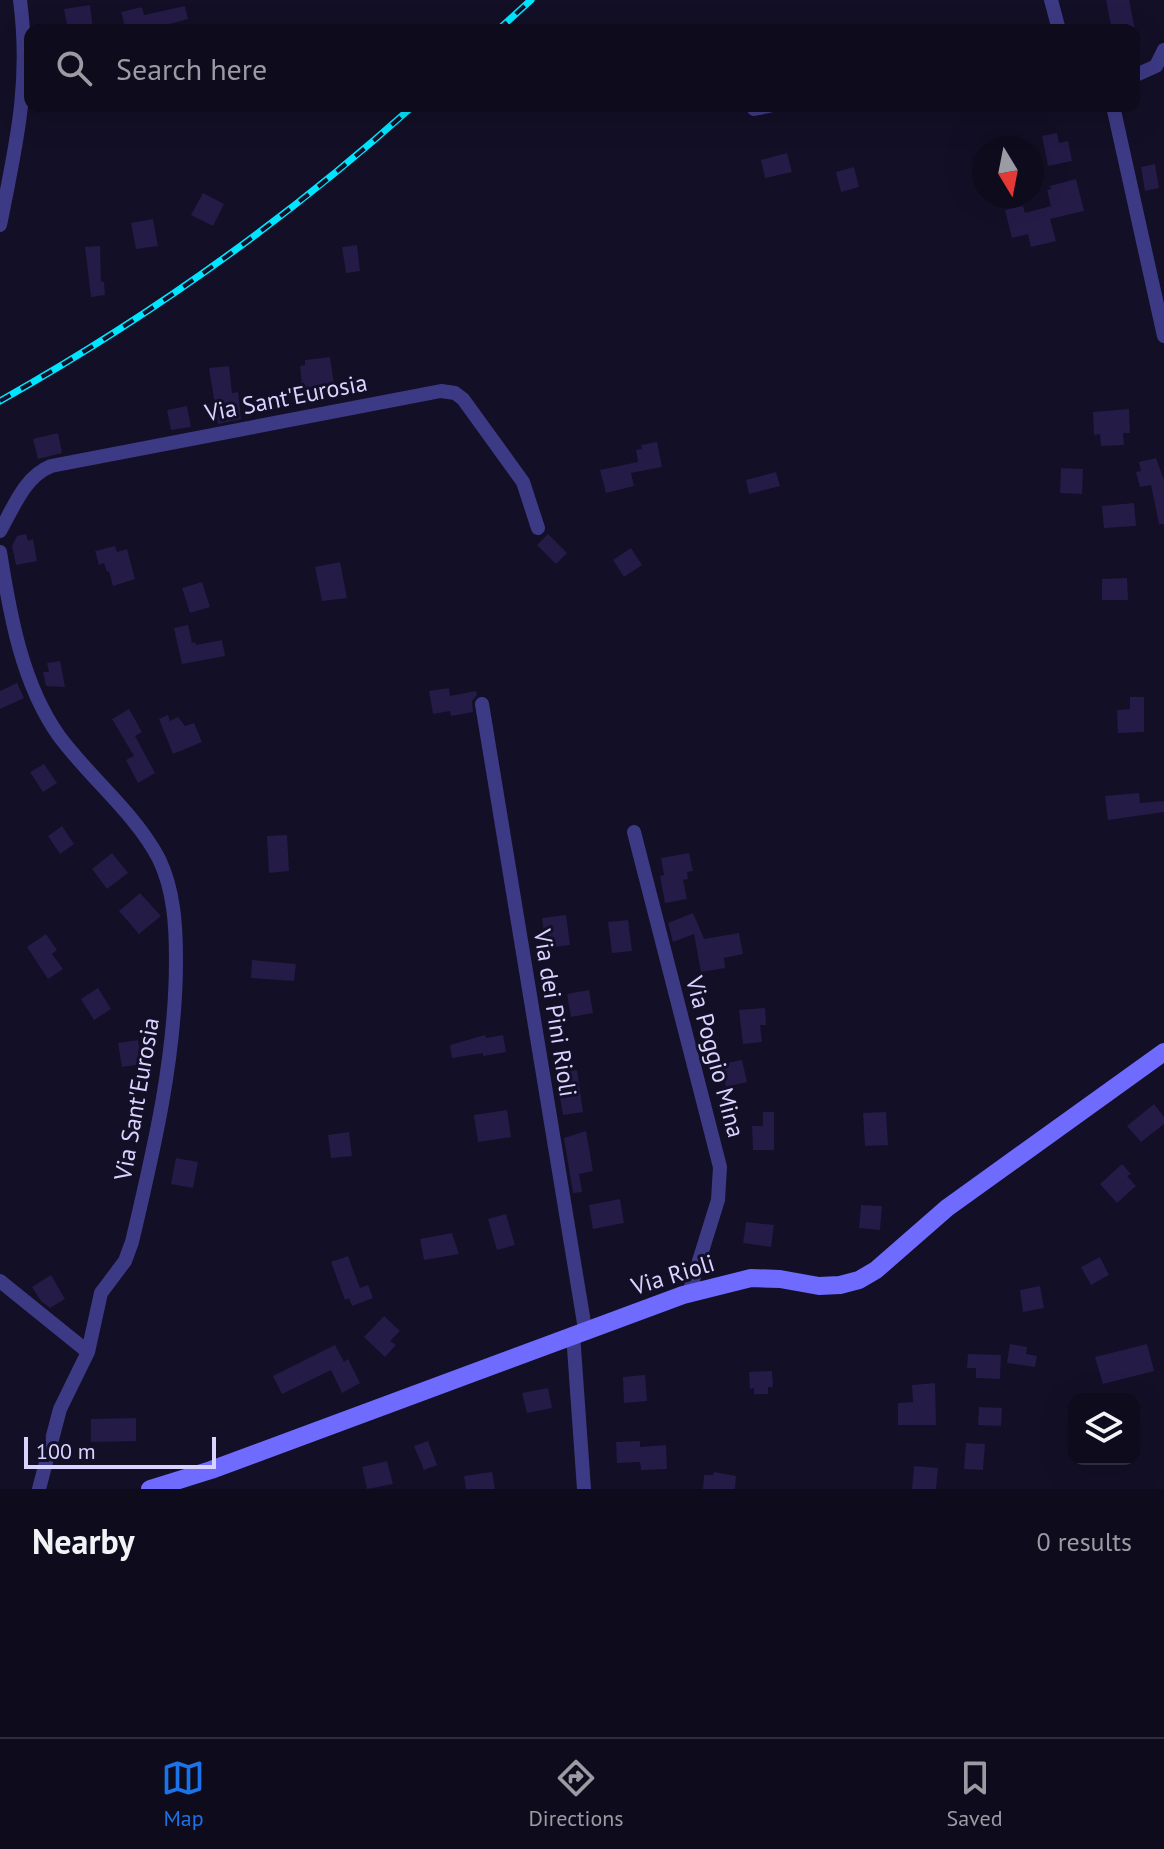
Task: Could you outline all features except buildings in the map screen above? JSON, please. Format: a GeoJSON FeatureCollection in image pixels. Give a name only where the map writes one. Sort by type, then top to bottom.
{"type":"FeatureCollection","features":[{"type":"Feature","properties":{"kind":"main road","name":"Via Rioli"},"geometry":{"type":"LineString","coordinates":[[150,1489],[211,1470],[689,1293],[751,1278],[819,1286],[859,1280],[876,1270],[947,1208],[1164,1052]]}},
{"type":"Feature","properties":{"kind":"street"},"geometry":{"type":"LineString","coordinates":[[20,0],[24,43]]}},
{"type":"Feature","properties":{"kind":"street"},"geometry":{"type":"LineString","coordinates":[[1051,0],[1057,24]]}},
{"type":"Feature","properties":{"kind":"street"},"geometry":{"type":"LineString","coordinates":[[1140,73],[1156,66],[1164,50]]}},
{"type":"Feature","properties":{"kind":"street"},"geometry":{"type":"LineString","coordinates":[[0,225],[19,135],[24,78]]}},
{"type":"Feature","properties":{"kind":"street"},"geometry":{"type":"LineString","coordinates":[[1114,112],[1164,336]]}},
{"type":"Feature","properties":{"kind":"street","name":"Via Sant'Eurosia"},"geometry":{"type":"LineString","coordinates":[[0,531],[31,478],[51,466],[441,391],[455,393],[463,399],[519,476],[527,489],[538,528]]}},
{"type":"Feature","properties":{"kind":"street","name":"Via Sant'Eurosia"},"geometry":{"type":"LineString","coordinates":[[0,552],[17,635],[37,698],[59,736],[153,849],[167,880],[174,918],[175,1009],[168,1074],[132,1242],[123,1264],[101,1293],[88,1352],[60,1409],[39,1489]]}},
{"type":"Feature","properties":{"kind":"street","name":"Via dei Pini Rioli"},"geometry":{"type":"LineString","coordinates":[[482,704],[579,1332],[584,1489]]}},
{"type":"Feature","properties":{"kind":"street","name":"Via Poggio Mina"},"geometry":{"type":"LineString","coordinates":[[634,832],[720,1167],[718,1200],[689,1293]]}},
{"type":"Feature","properties":{"kind":"street"},"geometry":{"type":"LineString","coordinates":[[0,1281],[88,1352]]}},
{"type":"Feature","properties":{"kind":"railway"},"geometry":{"type":"LineString","coordinates":[[505,24],[531,0]]}},
{"type":"Feature","properties":{"kind":"railway"},"geometry":{"type":"LineString","coordinates":[[0,401],[110,336],[215,265],[316,188],[406,112]]}}]}
